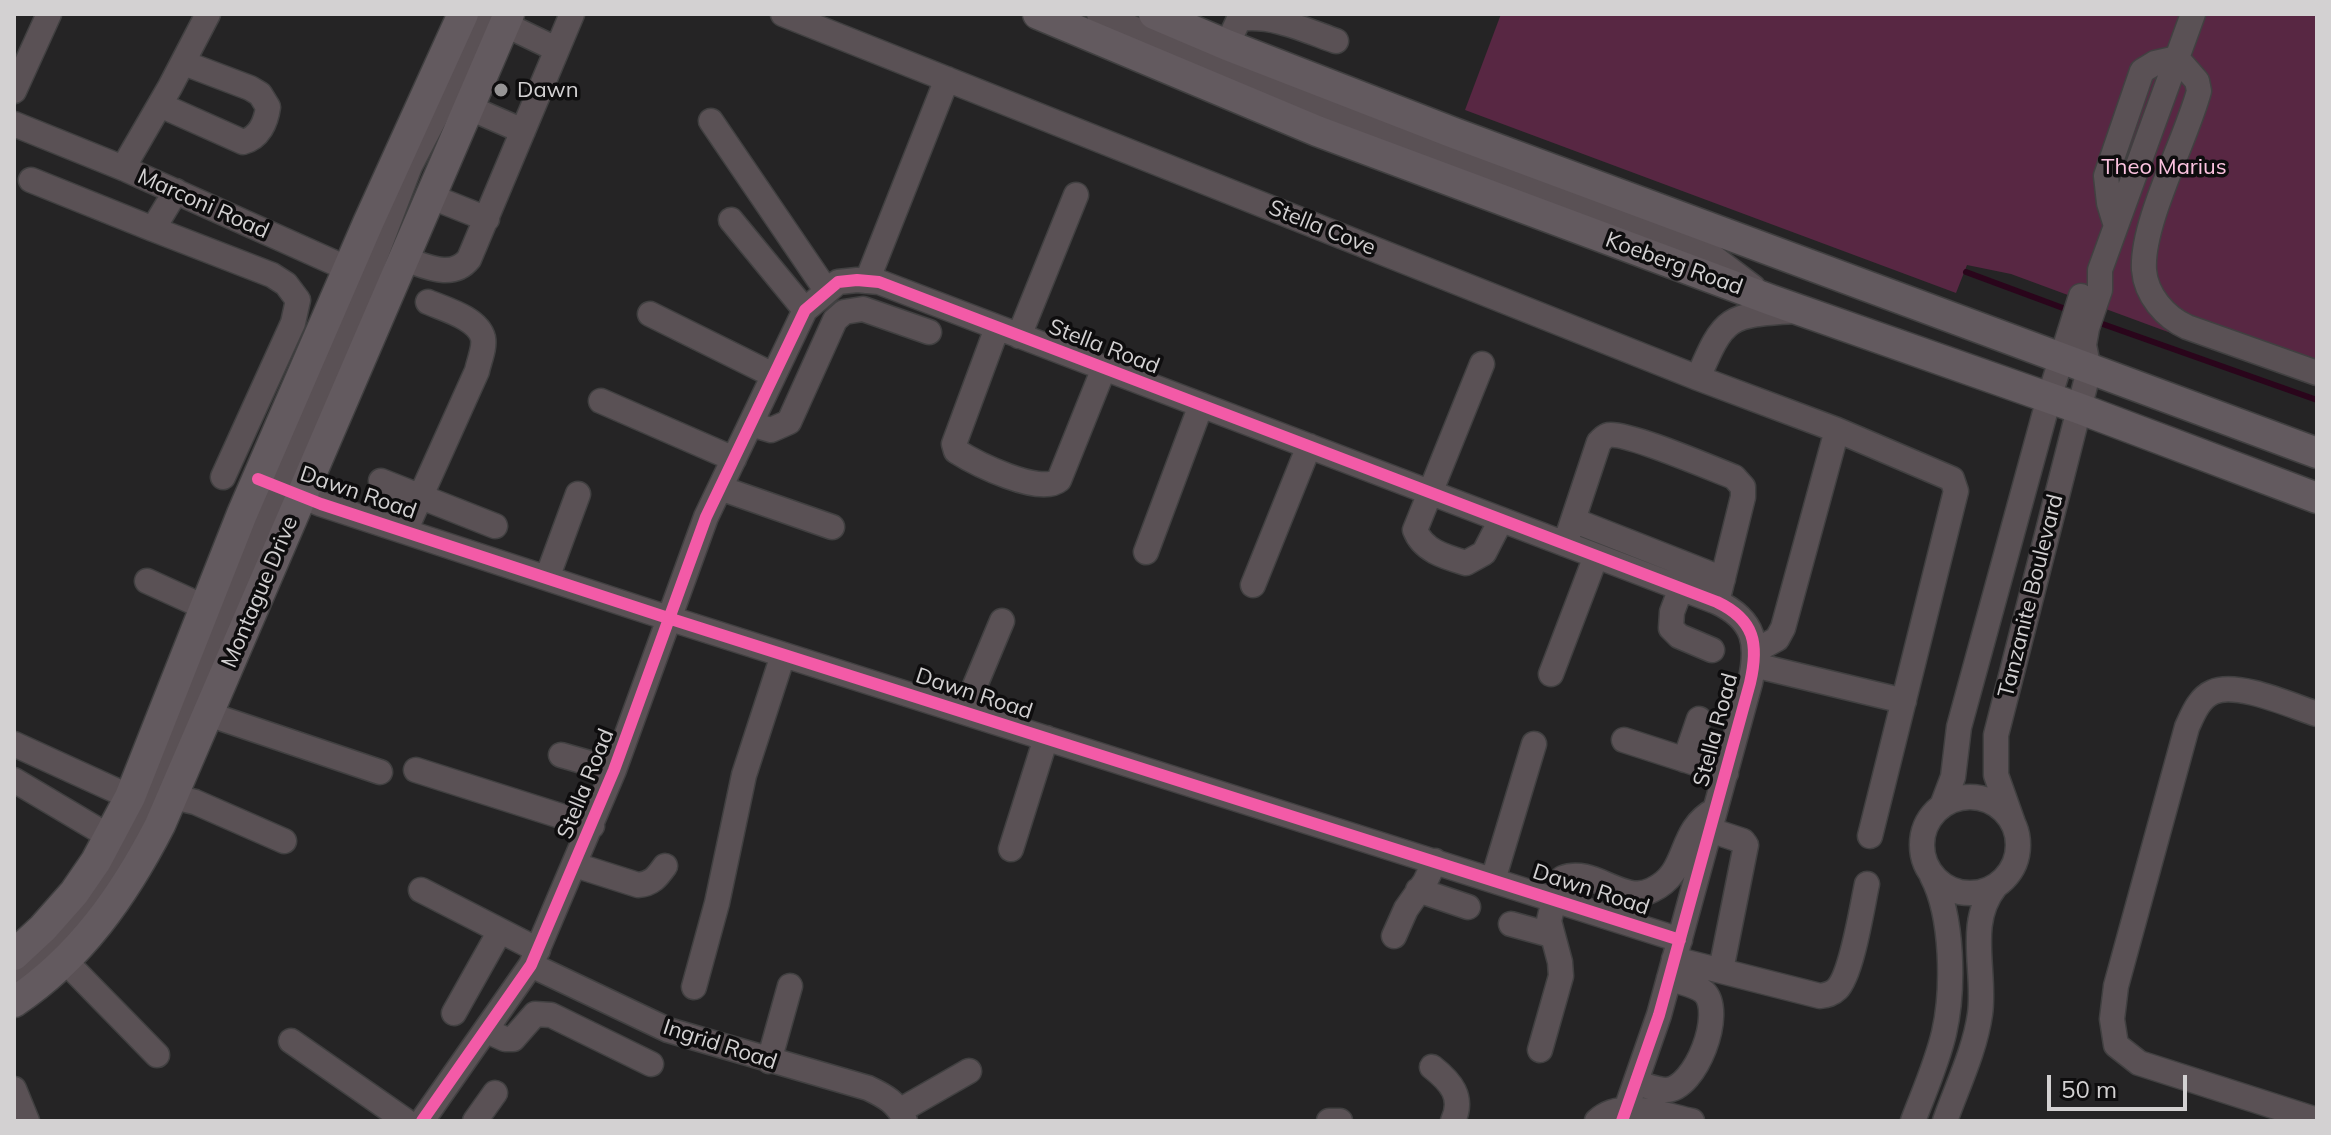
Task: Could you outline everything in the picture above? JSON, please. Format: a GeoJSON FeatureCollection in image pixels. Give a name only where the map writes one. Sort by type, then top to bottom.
{"type":"FeatureCollection","features":[{"type":"Feature","properties":{"kind":"main road","name":"Montague Drive"},"geometry":{"type":"LineString","coordinates":[[14,955],[74,893],[110,837],[151,795],[208,714],[280,487],[369,278],[463,14]]}},
{"type":"Feature","properties":{"kind":"main road","name":"Koeberg Road"},"geometry":{"type":"LineString","coordinates":[[1038,14],[1317,131],[2317,498]]}},
{"type":"Feature","properties":{"kind":"main road","name":"Koeberg Road"},"geometry":{"type":"LineString","coordinates":[[1154,14],[1454,133],[2315,453]]}},
{"type":"Feature","properties":{"kind":"main road","name":"Montague Drive"},"geometry":{"type":"LineString","coordinates":[[14,1002],[43,983],[82,944],[115,902],[146,853],[151,795],[204,607],[280,487],[369,278],[404,259],[470,108],[499,17]]}},
{"type":"Feature","properties":{"kind":"street"},"geometry":{"type":"LineString","coordinates":[[14,91],[49,14]]}},
{"type":"Feature","properties":{"kind":"street"},"geometry":{"type":"LineString","coordinates":[[123,168],[184,63],[208,14]]}},
{"type":"Feature","properties":{"kind":"street"},"geometry":{"type":"LineString","coordinates":[[404,259],[448,272],[458,269],[469,259],[572,14]]}},
{"type":"Feature","properties":{"kind":"street","name":"Stella Cove"},"geometry":{"type":"LineString","coordinates":[[783,14],[1944,473],[1955,482],[1956,491],[1904,701]]}},
{"type":"Feature","properties":{"kind":"street"},"geometry":{"type":"LineString","coordinates":[[1099,14],[1397,139],[1712,256],[1771,300]]}},
{"type":"Feature","properties":{"kind":"street","name":"Tanzanite Boulevard"},"geometry":{"type":"LineString","coordinates":[[1942,806],[1953,777],[1959,727],[2060,360],[2079,326],[2088,302],[2085,284],[2100,270],[2193,14]]}},
{"type":"Feature","properties":{"kind":"street"},"geometry":{"type":"LineString","coordinates":[[369,278],[410,166],[451,87],[499,17],[556,49]]}},
{"type":"Feature","properties":{"kind":"street"},"geometry":{"type":"LineString","coordinates":[[1227,45],[1239,19],[1252,17],[1336,41]]}},
{"type":"Feature","properties":{"kind":"street"},"geometry":{"type":"LineString","coordinates":[[2177,58],[2197,81],[2199,91],[2153,220],[2145,252],[2144,273],[2154,300],[2174,322],[2317,373]]}},
{"type":"Feature","properties":{"kind":"street"},"geometry":{"type":"LineString","coordinates":[[160,105],[243,142],[256,136],[266,119],[268,107],[260,94],[184,63]]}},
{"type":"Feature","properties":{"kind":"street"},"geometry":{"type":"LineString","coordinates":[[867,281],[947,79]]}},
{"type":"Feature","properties":{"kind":"street"},"geometry":{"type":"LineString","coordinates":[[470,108],[523,131]]}},
{"type":"Feature","properties":{"kind":"street"},"geometry":{"type":"LineString","coordinates":[[711,121],[826,290]]}},
{"type":"Feature","properties":{"kind":"street","name":"Marconi Road"},"geometry":{"type":"LineString","coordinates":[[14,124],[123,168],[369,278]]}},
{"type":"Feature","properties":{"kind":"street"},"geometry":{"type":"LineString","coordinates":[[31,180],[272,275],[286,284],[298,300],[293,323],[223,477]]}},
{"type":"Feature","properties":{"kind":"street"},"geometry":{"type":"LineString","coordinates":[[153,229],[176,191]]}},
{"type":"Feature","properties":{"kind":"street"},"geometry":{"type":"LineString","coordinates":[[1076,195],[954,444],[956,451],[1000,473],[1043,486],[1054,484],[1059,480],[1104,368]]}},
{"type":"Feature","properties":{"kind":"street"},"geometry":{"type":"LineString","coordinates":[[432,197],[487,219]]}},
{"type":"Feature","properties":{"kind":"street"},"geometry":{"type":"LineString","coordinates":[[731,220],[800,319],[827,337]]}},
{"type":"Feature","properties":{"kind":"street","name":"Stella Road"},"geometry":{"type":"LineString","coordinates":[[421,1120],[487,1031],[534,957],[614,770],[706,517],[800,319],[826,290],[838,282],[867,281],[879,282],[1681,588],[1720,591],[1749,628],[1755,658],[1674,959],[1624,1115]]}},
{"type":"Feature","properties":{"kind":"street"},"geometry":{"type":"LineString","coordinates":[[405,531],[477,371],[483,339],[479,329],[466,319],[428,302]]}},
{"type":"Feature","properties":{"kind":"street"},"geometry":{"type":"LineString","coordinates":[[751,424],[771,430],[789,422],[835,320],[853,309],[863,309],[929,332]]}},
{"type":"Feature","properties":{"kind":"street"},"geometry":{"type":"LineString","coordinates":[[1698,378],[1715,339],[1730,322],[1755,314],[1801,311]]}},
{"type":"Feature","properties":{"kind":"street"},"geometry":{"type":"LineString","coordinates":[[650,314],[773,375]]}},
{"type":"Feature","properties":{"kind":"street","name":"Tanzanite Boulevard"},"geometry":{"type":"LineString","coordinates":[[2013,823],[1996,775],[1996,735],[2089,370],[2079,326]]}},
{"type":"Feature","properties":{"kind":"street"},"geometry":{"type":"LineString","coordinates":[[1482,364],[1415,530],[1423,543],[1444,557],[1466,563],[1484,553],[1501,520]]}},
{"type":"Feature","properties":{"kind":"street"},"geometry":{"type":"LineString","coordinates":[[601,401],[734,459]]}},
{"type":"Feature","properties":{"kind":"street"},"geometry":{"type":"LineString","coordinates":[[1146,552],[1201,405]]}},
{"type":"Feature","properties":{"kind":"street"},"geometry":{"type":"LineString","coordinates":[[1755,658],[1777,639],[1783,628],[1837,430]]}},
{"type":"Feature","properties":{"kind":"street"},"geometry":{"type":"LineString","coordinates":[[1565,544],[1573,520],[1599,442],[1610,435],[1630,439],[1734,477],[1743,487],[1720,591],[1573,520]]}},
{"type":"Feature","properties":{"kind":"street"},"geometry":{"type":"LineString","coordinates":[[1253,585],[1309,446]]}},
{"type":"Feature","properties":{"kind":"street"},"geometry":{"type":"LineString","coordinates":[[381,481],[495,526]]}},
{"type":"Feature","properties":{"kind":"street"},"geometry":{"type":"LineString","coordinates":[[14,977],[51,944],[87,904],[129,839],[151,795],[280,487]]}},
{"type":"Feature","properties":{"kind":"street","name":"Dawn Road"},"geometry":{"type":"LineString","coordinates":[[280,487],[668,618],[1554,899],[1674,959]]}},
{"type":"Feature","properties":{"kind":"street"},"geometry":{"type":"LineString","coordinates":[[720,488],[832,527]]}},
{"type":"Feature","properties":{"kind":"street"},"geometry":{"type":"LineString","coordinates":[[547,578],[578,494]]}},
{"type":"Feature","properties":{"kind":"street"},"geometry":{"type":"LineString","coordinates":[[1551,674],[1596,556]]}},
{"type":"Feature","properties":{"kind":"street"},"geometry":{"type":"LineString","coordinates":[[147,581],[204,607]]}},
{"type":"Feature","properties":{"kind":"street"},"geometry":{"type":"LineString","coordinates":[[1681,588],[1672,612],[1671,628],[1679,636],[1712,650]]}},
{"type":"Feature","properties":{"kind":"street"},"geometry":{"type":"LineString","coordinates":[[964,712],[1002,621]]}},
{"type":"Feature","properties":{"kind":"street"},"geometry":{"type":"LineString","coordinates":[[694,987],[717,903],[744,775],[783,655]]}},
{"type":"Feature","properties":{"kind":"street"},"geometry":{"type":"LineString","coordinates":[[1755,658],[1904,701],[1870,836]]}},
{"type":"Feature","properties":{"kind":"street"},"geometry":{"type":"LineString","coordinates":[[2317,714],[2237,689],[2211,692],[2200,702],[2187,727],[2116,986],[2112,1019],[2116,1045],[2139,1063],[2317,1120]]}},
{"type":"Feature","properties":{"kind":"street"},"geometry":{"type":"LineString","coordinates":[[208,714],[380,772]]}},
{"type":"Feature","properties":{"kind":"street"},"geometry":{"type":"LineString","coordinates":[[1685,760],[1699,719]]}},
{"type":"Feature","properties":{"kind":"street"},"geometry":{"type":"LineString","coordinates":[[1011,849],[1046,738]]}},
{"type":"Feature","properties":{"kind":"street"},"geometry":{"type":"LineString","coordinates":[[1624,740],[1726,773]]}},
{"type":"Feature","properties":{"kind":"street"},"geometry":{"type":"LineString","coordinates":[[14,744],[151,795],[219,811],[284,841]]}},
{"type":"Feature","properties":{"kind":"street"},"geometry":{"type":"LineString","coordinates":[[1493,880],[1534,744]]}},
{"type":"Feature","properties":{"kind":"street"},"geometry":{"type":"LineString","coordinates":[[561,755],[614,770]]}},
{"type":"Feature","properties":{"kind":"street"},"geometry":{"type":"LineString","coordinates":[[416,770],[592,826]]}},
{"type":"Feature","properties":{"kind":"street"},"geometry":{"type":"LineString","coordinates":[[14,780],[110,837]]}},
{"type":"Feature","properties":{"kind":"street"},"geometry":{"type":"LineString","coordinates":[[1913,1121],[1942,1042],[1946,1017],[1948,932],[1943,900],[1922,852],[1923,835],[1927,822],[1942,806],[1957,798],[1971,797],[1988,800],[2003,809],[2013,823],[2018,848],[2015,864],[1983,906],[1979,924],[1982,994],[1978,1026],[1945,1121]]}},
{"type":"Feature","properties":{"kind":"street"},"geometry":{"type":"LineString","coordinates":[[1540,1050],[1561,976],[1549,921],[1563,878],[1578,874],[1633,893],[1654,890],[1675,871],[1697,823],[1713,820],[1746,845],[1721,970]]}},
{"type":"Feature","properties":{"kind":"street"},"geometry":{"type":"LineString","coordinates":[[1394,936],[1406,909],[1435,861]]}},
{"type":"Feature","properties":{"kind":"street"},"geometry":{"type":"LineString","coordinates":[[575,865],[638,885],[648,884],[665,866]]}},
{"type":"Feature","properties":{"kind":"street"},"geometry":{"type":"LineString","coordinates":[[1929,872],[1943,886],[1959,892],[1979,893],[1995,887]]}},
{"type":"Feature","properties":{"kind":"street"},"geometry":{"type":"LineString","coordinates":[[1674,959],[1820,996],[1829,995],[1837,989],[1846,973],[1867,884]]}},
{"type":"Feature","properties":{"kind":"street","name":"Ingrid Road"},"geometry":{"type":"LineString","coordinates":[[421,890],[500,931],[534,957],[668,1030],[868,1088],[888,1097],[903,1115]]}},
{"type":"Feature","properties":{"kind":"street"},"geometry":{"type":"LineString","coordinates":[[1418,890],[1468,907]]}},
{"type":"Feature","properties":{"kind":"street"},"geometry":{"type":"LineString","coordinates":[[1511,924],[1551,935]]}},
{"type":"Feature","properties":{"kind":"street"},"geometry":{"type":"LineString","coordinates":[[454,1013],[500,931]]}},
{"type":"Feature","properties":{"kind":"street"},"geometry":{"type":"LineString","coordinates":[[1636,1083],[1668,1090],[1680,1084],[1698,1063],[1707,1042],[1708,998],[1674,959]]}},
{"type":"Feature","properties":{"kind":"street"},"geometry":{"type":"LineString","coordinates":[[65,961],[157,1055]]}},
{"type":"Feature","properties":{"kind":"street"},"geometry":{"type":"LineString","coordinates":[[769,1061],[790,986]]}},
{"type":"Feature","properties":{"kind":"street"},"geometry":{"type":"LineString","coordinates":[[487,1031],[513,1039],[535,1014],[551,1015],[651,1064]]}},
{"type":"Feature","properties":{"kind":"street"},"geometry":{"type":"LineString","coordinates":[[291,1041],[421,1120]]}},
{"type":"Feature","properties":{"kind":"street"},"geometry":{"type":"LineString","coordinates":[[1432,1067],[1449,1080],[1456,1097],[1459,1108],[1453,1121]]}},
{"type":"Feature","properties":{"kind":"street"},"geometry":{"type":"LineString","coordinates":[[903,1115],[969,1071]]}},
{"type":"Feature","properties":{"kind":"street"},"geometry":{"type":"LineString","coordinates":[[14,1089],[27,1121]]}},
{"type":"Feature","properties":{"kind":"street"},"geometry":{"type":"LineString","coordinates":[[475,1121],[495,1093]]}},
{"type":"Feature","properties":{"kind":"street"},"geometry":{"type":"LineString","coordinates":[[1597,1121],[1609,1113],[1692,1121]]}},
{"type":"Feature","properties":{"kind":"street"},"geometry":{"type":"LineString","coordinates":[[1329,1121],[1340,1121]]}},
{"type":"Feature","properties":{"kind":"green space","name":"Theo Marius"},"geometry":{"type":"Polygon","coordinates":[[[1501,14],[2317,14],[2317,387],[2011,274],[1967,265],[1956,293],[1465,110],[1501,14]]]}},
{"type":"Feature","properties":{"kind":"waterway"},"geometry":{"type":"LineString","coordinates":[[1966,272],[2071,311]]}},
{"type":"Feature","properties":{"kind":"waterway"},"geometry":{"type":"LineString","coordinates":[[2097,322],[2317,400]]}},
{"type":"Feature","properties":{"kind":"cycle path"},"geometry":{"type":"LineString","coordinates":[[422,1121],[531,965],[614,770],[706,517],[805,310],[838,282],[857,280],[879,282],[1717,602],[1747,625],[1754,645],[1750,683],[1659,1015],[1622,1121]]}},
{"type":"Feature","properties":{"kind":"cycle path"},"geometry":{"type":"LineString","coordinates":[[258,479],[321,504],[668,618],[1680,940]]}},
{"type":"Feature","properties":{"kind":"place","name":"Dawn"},"geometry":{"type":"Point","coordinates":[501,90]}}]}
